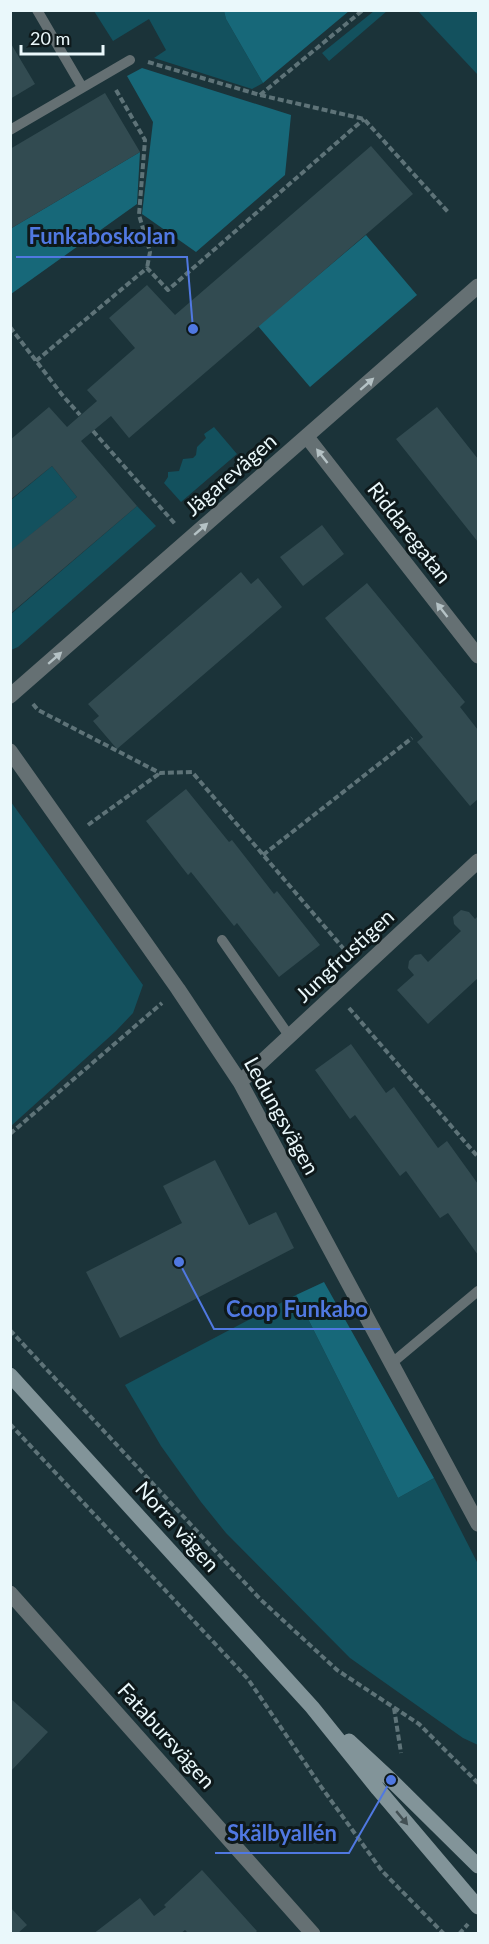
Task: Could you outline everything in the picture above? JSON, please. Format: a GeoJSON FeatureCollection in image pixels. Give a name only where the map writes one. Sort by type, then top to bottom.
{"type":"FeatureCollection","features":[{"type":"Feature","properties":{"kind":"main road","name":"Norra vägen"},"geometry":{"type":"LineString","coordinates":[[10,1375],[312,1707],[478,1907]]}},
{"type":"Feature","properties":{"kind":"main road","name":"Norra vägen"},"geometry":{"type":"LineString","coordinates":[[312,1707],[391,1780],[478,1866]]}},
{"type":"Feature","properties":{"kind":"street","name":"Jägarevägen"},"geometry":{"type":"LineString","coordinates":[[15,692],[478,286]]}},
{"type":"Feature","properties":{"kind":"street","name":"Riddaregatan"},"geometry":{"type":"LineString","coordinates":[[307,437],[478,656]]}},
{"type":"Feature","properties":{"kind":"street","name":"Ledungsvägen"},"geometry":{"type":"LineString","coordinates":[[10,751],[178,989],[240,1082],[478,1524]]}},
{"type":"Feature","properties":{"kind":"street","name":"Jungfrustigen"},"geometry":{"type":"LineString","coordinates":[[240,1082],[478,861]]}},
{"type":"Feature","properties":{"kind":"street","name":"Fatabursvägen"},"geometry":{"type":"LineString","coordinates":[[10,1593],[313,1934]]}},
{"type":"Feature","properties":{"kind":"lane"},"geometry":{"type":"LineString","coordinates":[[37,10],[82,87]]}},
{"type":"Feature","properties":{"kind":"lane"},"geometry":{"type":"LineString","coordinates":[[10,130],[130,60]]}},
{"type":"Feature","properties":{"kind":"lane"},"geometry":{"type":"LineString","coordinates":[[222,940],[290,1036]]}},
{"type":"Feature","properties":{"kind":"lane"},"geometry":{"type":"LineString","coordinates":[[392,1363],[478,1291]]}},
{"type":"Feature","properties":{"kind":"path"},"geometry":{"type":"LineString","coordinates":[[260,95],[363,10]]}},
{"type":"Feature","properties":{"kind":"path"},"geometry":{"type":"LineString","coordinates":[[130,60],[135,58],[260,95],[364,119],[448,212]]}},
{"type":"Feature","properties":{"kind":"path"},"geometry":{"type":"LineString","coordinates":[[36,360],[147,268],[150,252],[139,215],[145,140],[106,74]]}},
{"type":"Feature","properties":{"kind":"path"},"geometry":{"type":"LineString","coordinates":[[147,268],[168,290],[364,119]]}},
{"type":"Feature","properties":{"kind":"path"},"geometry":{"type":"LineString","coordinates":[[10,327],[80,415]]}},
{"type":"Feature","properties":{"kind":"path"},"geometry":{"type":"LineString","coordinates":[[93,431],[189,540]]}},
{"type":"Feature","properties":{"kind":"path"},"geometry":{"type":"LineString","coordinates":[[15,692],[38,710],[160,773],[192,772],[362,970]]}},
{"type":"Feature","properties":{"kind":"path"},"geometry":{"type":"LineString","coordinates":[[263,855],[412,738]]}},
{"type":"Feature","properties":{"kind":"path"},"geometry":{"type":"LineString","coordinates":[[71,837],[160,773]]}},
{"type":"Feature","properties":{"kind":"path"},"geometry":{"type":"LineString","coordinates":[[10,1134],[178,989]]}},
{"type":"Feature","properties":{"kind":"path"},"geometry":{"type":"LineString","coordinates":[[336,993],[478,1157]]}},
{"type":"Feature","properties":{"kind":"path"},"geometry":{"type":"LineString","coordinates":[[10,1330],[260,1599],[337,1670],[419,1724],[478,1783]]}},
{"type":"Feature","properties":{"kind":"path"},"geometry":{"type":"LineString","coordinates":[[10,1425],[248,1679],[382,1871],[444,1934]]}},
{"type":"Feature","properties":{"kind":"path"},"geometry":{"type":"LineString","coordinates":[[394,1707],[401,1752]]}},
{"type":"Feature","properties":{"kind":"shaded area"},"geometry":{"type":"Polygon","coordinates":[[[224,10],[349,11],[263,83],[226,19],[224,10]]]}},
{"type":"Feature","properties":{"kind":"shaded area"},"geometry":{"type":"Polygon","coordinates":[[[94,11],[224,11],[226,19],[263,83],[252,89],[154,58],[166,50],[149,19],[113,41],[94,11]]]}},
{"type":"Feature","properties":{"kind":"shaded area"},"geometry":{"type":"Polygon","coordinates":[[[374,11],[387,11],[329,61],[322,53],[374,11]]]}},
{"type":"Feature","properties":{"kind":"shaded area"},"geometry":{"type":"Polygon","coordinates":[[[418,11],[478,11],[478,75],[418,11]]]}},
{"type":"Feature","properties":{"kind":"shaded area"},"geometry":{"type":"Polygon","coordinates":[[[142,68],[291,115],[285,175],[196,252],[142,214],[153,122],[127,76],[142,68]]]}},
{"type":"Feature","properties":{"kind":"shaded area"},"geometry":{"type":"Polygon","coordinates":[[[140,152],[137,204],[11,294],[10,229],[140,152]]]}},
{"type":"Feature","properties":{"kind":"shaded area"},"geometry":{"type":"Polygon","coordinates":[[[366,235],[417,295],[310,387],[258,326],[366,235]]]}},
{"type":"Feature","properties":{"kind":"shaded area"},"geometry":{"type":"Polygon","coordinates":[[[214,427],[237,454],[181,502],[164,483],[168,472],[179,471],[183,459],[193,458],[197,447],[206,438],[204,434],[214,427]]]}},
{"type":"Feature","properties":{"kind":"shaded area"},"geometry":{"type":"Polygon","coordinates":[[[52,466],[77,497],[11,551],[11,500],[52,466]]]}},
{"type":"Feature","properties":{"kind":"shaded area"},"geometry":{"type":"Polygon","coordinates":[[[137,506],[156,526],[18,647],[11,650],[11,614],[137,506]]]}},
{"type":"Feature","properties":{"kind":"shaded area"},"geometry":{"type":"Polygon","coordinates":[[[11,802],[143,985],[133,1013],[11,1126],[11,802]]]}},
{"type":"Feature","properties":{"kind":"shaded area"},"geometry":{"type":"Polygon","coordinates":[[[324,1282],[434,1478],[398,1498],[296,1295],[324,1282]]]}},
{"type":"Feature","properties":{"kind":"shaded area"},"geometry":{"type":"Polygon","coordinates":[[[296,1295],[398,1498],[434,1478],[478,1564],[478,1745],[463,1738],[350,1658],[226,1533],[161,1446],[125,1385],[296,1295]]]}},
{"type":"Feature","properties":{"kind":"building"},"geometry":{"type":"Polygon","coordinates":[[[10,42],[35,84],[10,99],[10,42]]]}},
{"type":"Feature","properties":{"kind":"building"},"geometry":{"type":"Polygon","coordinates":[[[105,93],[140,152],[10,229],[10,149],[105,93]]]}},
{"type":"Feature","properties":{"kind":"building"},"geometry":{"type":"Polygon","coordinates":[[[371,146],[413,194],[129,438],[111,416],[81,441],[137,506],[10,614],[10,551],[77,497],[52,466],[10,500],[10,440],[49,407],[67,427],[97,401],[87,390],[135,348],[109,318],[147,285],[175,315],[371,146]]]}},
{"type":"Feature","properties":{"kind":"building"},"geometry":{"type":"Polygon","coordinates":[[[437,407],[478,459],[478,542],[396,439],[437,407]]]}},
{"type":"Feature","properties":{"kind":"building"},"geometry":{"type":"Polygon","coordinates":[[[322,525],[344,554],[303,586],[280,557],[322,525]]]}},
{"type":"Feature","properties":{"kind":"building"},"geometry":{"type":"Polygon","coordinates":[[[241,572],[251,584],[258,578],[282,607],[117,749],[93,721],[99,716],[88,704],[241,572]]]}},
{"type":"Feature","properties":{"kind":"building"},"geometry":{"type":"Polygon","coordinates":[[[367,583],[465,702],[460,707],[478,730],[478,799],[470,806],[417,742],[423,737],[325,618],[367,583]]]}},
{"type":"Feature","properties":{"kind":"building"},"geometry":{"type":"Polygon","coordinates":[[[186,789],[229,842],[232,840],[274,894],[277,891],[320,945],[279,977],[237,923],[234,926],[191,872],[188,875],[146,821],[186,789]]]}},
{"type":"Feature","properties":{"kind":"building"},"geometry":{"type":"Polygon","coordinates":[[[461,910],[469,912],[475,919],[478,916],[478,978],[428,1024],[397,990],[414,975],[408,968],[409,961],[415,955],[421,954],[428,962],[461,931],[454,924],[453,917],[461,910]]]}},
{"type":"Feature","properties":{"kind":"building"},"geometry":{"type":"Polygon","coordinates":[[[351,1044],[386,1093],[394,1087],[438,1148],[447,1141],[478,1184],[478,1255],[448,1213],[440,1218],[406,1171],[400,1176],[355,1115],[350,1119],[315,1070],[351,1044]]]}},
{"type":"Feature","properties":{"kind":"building"},"geometry":{"type":"Polygon","coordinates":[[[215,1160],[249,1225],[276,1212],[294,1248],[120,1338],[86,1272],[182,1223],[163,1186],[215,1160]]]}},
{"type":"Feature","properties":{"kind":"building"},"geometry":{"type":"Polygon","coordinates":[[[10,1698],[48,1732],[10,1772],[10,1698]]]}},
{"type":"Feature","properties":{"kind":"building"},"geometry":{"type":"Polygon","coordinates":[[[202,1870],[257,1931],[254,1934],[189,1934],[185,1930],[180,1934],[93,1934],[140,1898],[154,1916],[166,1907],[164,1905],[202,1870]]]}},
{"type":"Feature","properties":{"kind":"building"},"geometry":{"type":"Polygon","coordinates":[[[10,1907],[27,1925],[17,1934],[10,1934],[10,1907]]]}},
{"type":"Feature","properties":{"kind":"place","name":"Funkaboskolan"},"geometry":{"type":"Point","coordinates":[193,329]}},
{"type":"Feature","properties":{"kind":"place","name":"Coop Funkabo"},"geometry":{"type":"Point","coordinates":[179,1262]}},
{"type":"Feature","properties":{"kind":"place","name":"Skälbyallén"},"geometry":{"type":"Point","coordinates":[391,1780]}}]}
